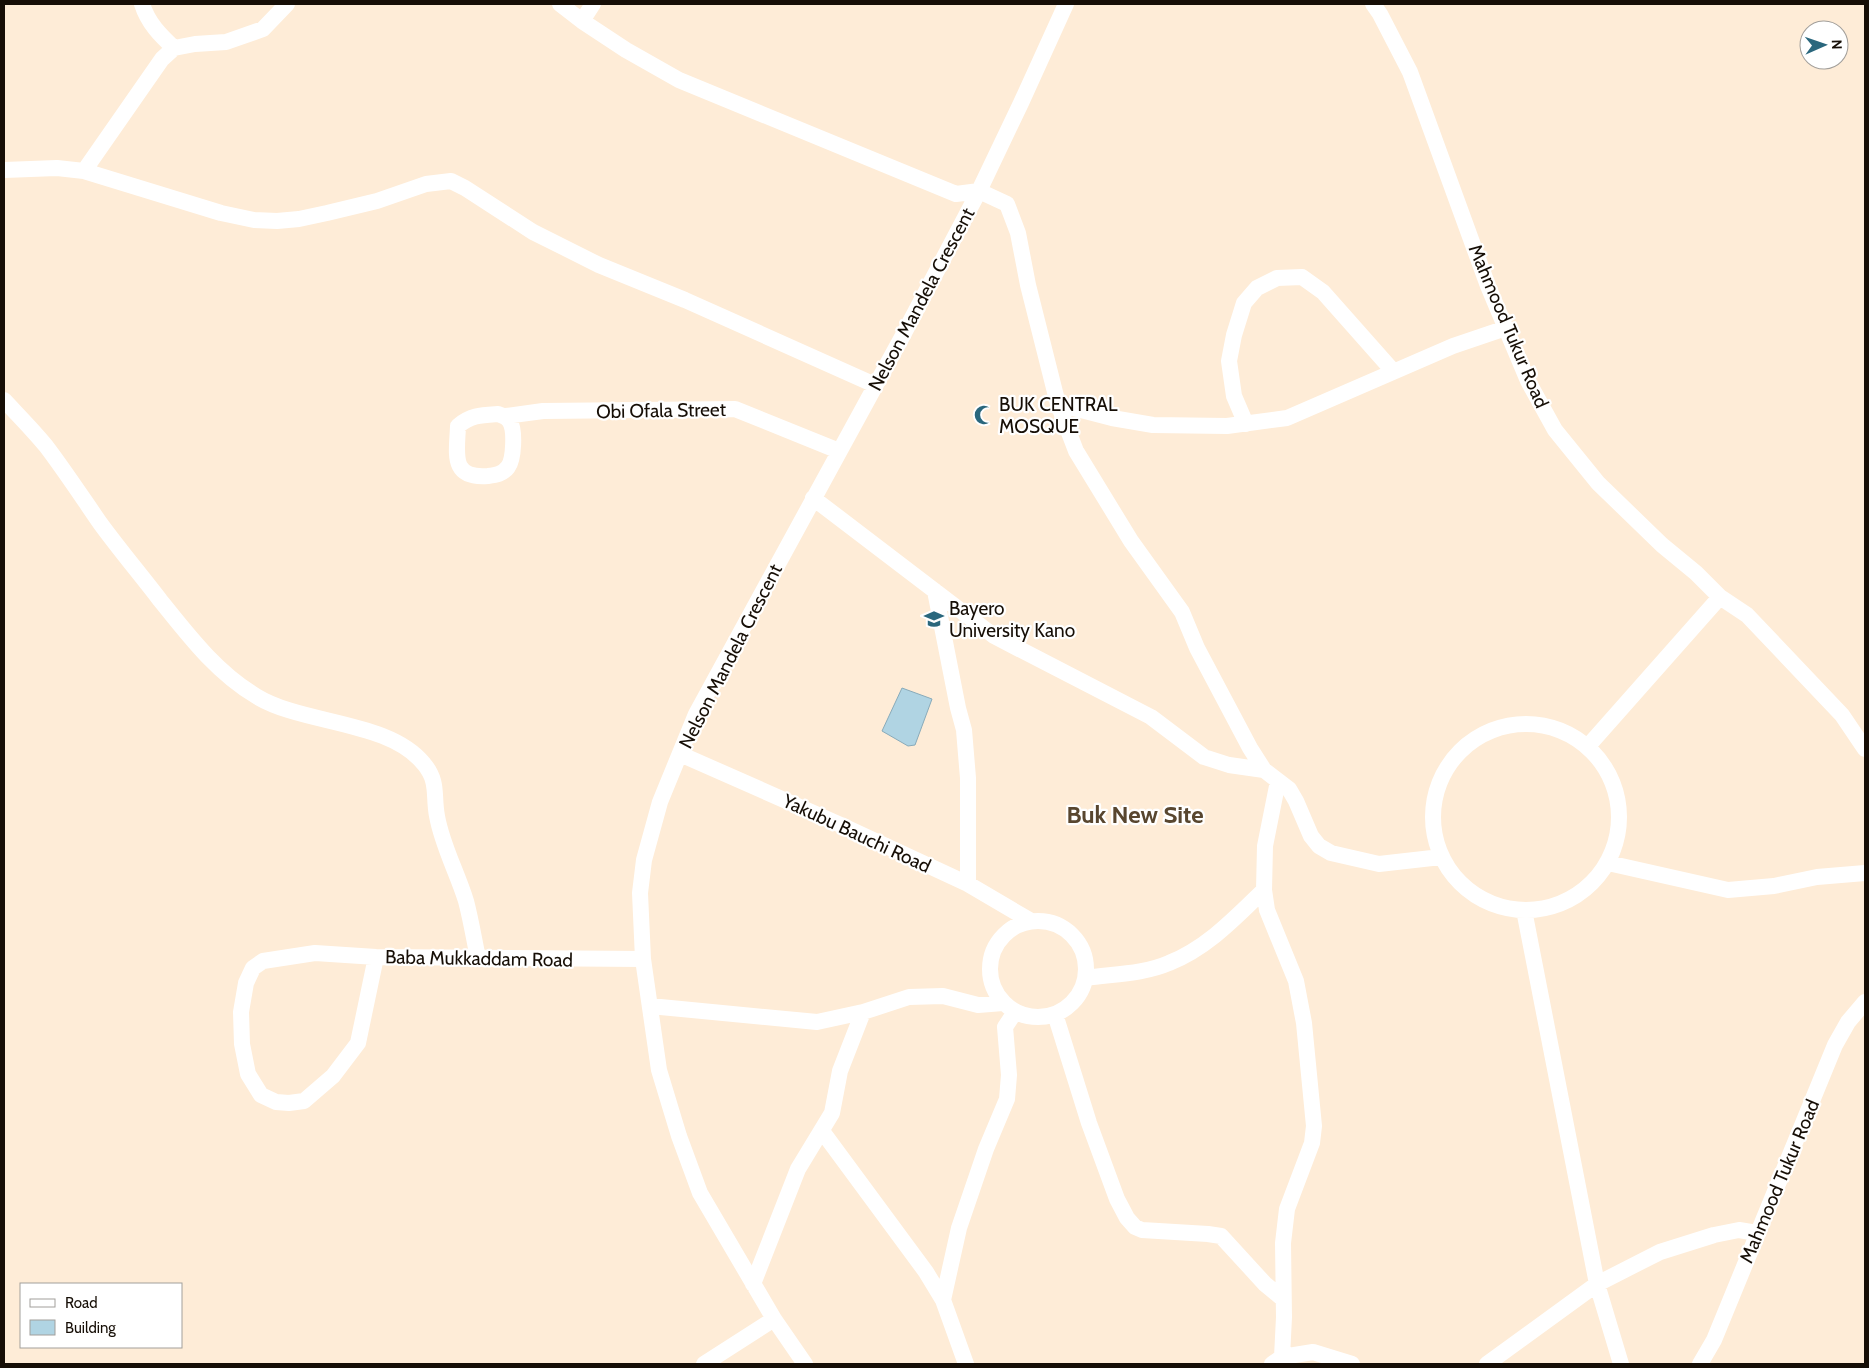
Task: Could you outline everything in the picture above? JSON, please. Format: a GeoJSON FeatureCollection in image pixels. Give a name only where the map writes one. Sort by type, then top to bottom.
{"type":"FeatureCollection","features":[{"type":"Feature","properties":{"kind":"street"},"geometry":{"type":"LineString","coordinates":[[142,4],[148,21],[160,36],[174,48]]}},
{"type":"Feature","properties":{"kind":"street"},"geometry":{"type":"LineString","coordinates":[[84,171],[162,58],[174,48],[194,44],[226,42],[262,30],[287,4]]}},
{"type":"Feature","properties":{"kind":"street"},"geometry":{"type":"LineString","coordinates":[[560,4],[626,50],[679,80],[956,194],[979,191],[1007,204],[1018,233],[1028,285],[1058,404],[1076,451],[1130,541],[1182,612],[1198,648],[1250,748],[1264,770],[1289,789],[1311,836],[1319,846],[1330,853],[1379,864],[1441,857]]}},
{"type":"Feature","properties":{"kind":"street"},"geometry":{"type":"LineString","coordinates":[[582,21],[593,4]]}},
{"type":"Feature","properties":{"kind":"street","name":"Nelson Mandela Crescent"},"geometry":{"type":"LineString","coordinates":[[805,1364],[774,1319],[700,1193],[682,1144],[659,1070],[643,959],[640,893],[644,860],[660,802],[696,714],[979,191],[1066,4]]}},
{"type":"Feature","properties":{"kind":"street","name":"Mahmood Tukur Road"},"geometry":{"type":"LineString","coordinates":[[1373,4],[1410,72],[1488,286],[1528,381],[1555,430],[1598,483],[1662,545],[1696,573],[1720,597],[1747,615],[1842,715],[1865,749]]}},
{"type":"Feature","properties":{"kind":"street"},"geometry":{"type":"LineString","coordinates":[[4,170],[57,168],[84,171],[221,213],[254,220],[278,221],[327,213],[377,201],[426,184],[452,181],[466,188],[533,232],[599,265],[685,300],[875,385]]}},
{"type":"Feature","properties":{"kind":"street"},"geometry":{"type":"LineString","coordinates":[[1246,424],[1234,396],[1229,361],[1234,335],[1244,303],[1257,288],[1276,278],[1302,278],[1323,292],[1394,370]]}},
{"type":"Feature","properties":{"kind":"street"},"geometry":{"type":"LineString","coordinates":[[1058,404],[1112,418],[1153,425],[1227,426],[1287,418],[1394,370],[1453,346],[1506,328]]}},
{"type":"Feature","properties":{"kind":"street"},"geometry":{"type":"LineString","coordinates":[[4,400],[45,446],[177,621],[203,652],[230,679],[257,697],[275,706],[376,734],[399,744],[424,763],[432,777],[436,790],[437,815],[448,855],[466,900],[478,958]]}},
{"type":"Feature","properties":{"kind":"street","name":"Obi Ofala Street"},"geometry":{"type":"LineString","coordinates":[[506,416],[543,411],[735,409],[839,451]]}},
{"type":"Feature","properties":{"kind":"street"},"geometry":{"type":"LineString","coordinates":[[813,498],[994,636],[1151,717],[1204,756],[1223,764],[1264,770]]}},
{"type":"Feature","properties":{"kind":"street"},"geometry":{"type":"LineString","coordinates":[[936,591],[958,708],[964,730],[968,778],[968,884]]}},
{"type":"Feature","properties":{"kind":"street"},"geometry":{"type":"LineString","coordinates":[[1589,745],[1720,597]]}},
{"type":"Feature","properties":{"kind":"street"},"geometry":{"type":"LineString","coordinates":[[1515,723],[1544,724],[1572,735],[1589,745],[1611,777],[1619,806],[1618,835],[1608,863],[1590,886],[1566,903],[1537,911],[1508,910],[1480,899],[1457,881],[1441,857],[1433,828],[1434,799],[1444,771],[1462,748],[1487,731],[1515,723]]}},
{"type":"Feature","properties":{"kind":"street","name":"Yakubu Bauchi Road"},"geometry":{"type":"LineString","coordinates":[[680,754],[968,884],[1031,920]]}},
{"type":"Feature","properties":{"kind":"street"},"geometry":{"type":"LineString","coordinates":[[1278,781],[1265,846],[1264,890],[1267,910],[1296,981],[1304,1023],[1314,1126],[1312,1143],[1287,1210],[1283,1243],[1284,1317],[1276,1361],[1313,1352],[1352,1364]]}},
{"type":"Feature","properties":{"kind":"street"},"geometry":{"type":"LineString","coordinates":[[1608,863],[1728,890],[1774,886],[1817,878],[1865,873]]}},
{"type":"Feature","properties":{"kind":"street"},"geometry":{"type":"LineString","coordinates":[[1086,978],[1139,971],[1168,964],[1201,947],[1264,890]]}},
{"type":"Feature","properties":{"kind":"street"},"geometry":{"type":"LineString","coordinates":[[1524,910],[1597,1284],[1621,1364]]}},
{"type":"Feature","properties":{"kind":"street"},"geometry":{"type":"LineString","coordinates":[[650,1006],[817,1022],[863,1012],[909,997],[944,996],[978,1005],[1009,1008],[1029,1017],[1044,1018],[1072,1004],[1086,978],[1086,962],[1082,948],[1073,935],[1061,926],[1046,921],[1031,920],[1016,925],[1004,934],[995,946],[990,960],[990,976],[994,990],[1009,1008]]}},
{"type":"Feature","properties":{"kind":"street","name":"Baba Mukkaddam Road"},"geometry":{"type":"LineString","coordinates":[[376,957],[358,1043],[333,1076],[304,1101],[289,1104],[276,1102],[261,1094],[248,1074],[242,1044],[241,1012],[246,984],[253,968],[263,962],[315,953],[376,957],[643,959]]}},
{"type":"Feature","properties":{"kind":"street","name":"Mahmood Tukur Road"},"geometry":{"type":"LineString","coordinates":[[1700,1364],[1714,1340],[1835,1045],[1848,1022],[1865,1002]]}},
{"type":"Feature","properties":{"kind":"street"},"geometry":{"type":"LineString","coordinates":[[943,1300],[959,1228],[986,1149],[1007,1099],[1010,1075],[1005,1027],[1009,1008]]}},
{"type":"Feature","properties":{"kind":"street"},"geometry":{"type":"LineString","coordinates":[[753,1284],[798,1169],[832,1113],[840,1071],[863,1012]]}},
{"type":"Feature","properties":{"kind":"street"},"geometry":{"type":"LineString","coordinates":[[1055,1014],[1089,1123],[1117,1198],[1127,1218],[1142,1230],[1221,1236],[1265,1284],[1283,1299]]}},
{"type":"Feature","properties":{"kind":"street"},"geometry":{"type":"LineString","coordinates":[[822,1131],[926,1272],[943,1300],[966,1364]]}},
{"type":"Feature","properties":{"kind":"street"},"geometry":{"type":"LineString","coordinates":[[1488,1364],[1597,1284],[1660,1252],[1738,1230],[1757,1233]]}},
{"type":"Feature","properties":{"kind":"street"},"geometry":{"type":"LineString","coordinates":[[704,1364],[774,1319]]}},
{"type":"Feature","properties":{"kind":"building"},"geometry":{"type":"Polygon","coordinates":[[[902,688],[932,699],[915,745],[908,746],[882,731],[902,688]]]}},
{"type":"Feature","properties":{"kind":"place","name":"BUK CENTRAL MOSQUE"},"geometry":{"type":"Point","coordinates":[984,415]}},
{"type":"Feature","properties":{"kind":"place","name":"Bayero University Kano"},"geometry":{"type":"Point","coordinates":[934,619]}},
{"type":"Feature","properties":{"kind":"district","name":"Buk New Site"},"geometry":{"type":"Point","coordinates":[1135,815]}}]}
